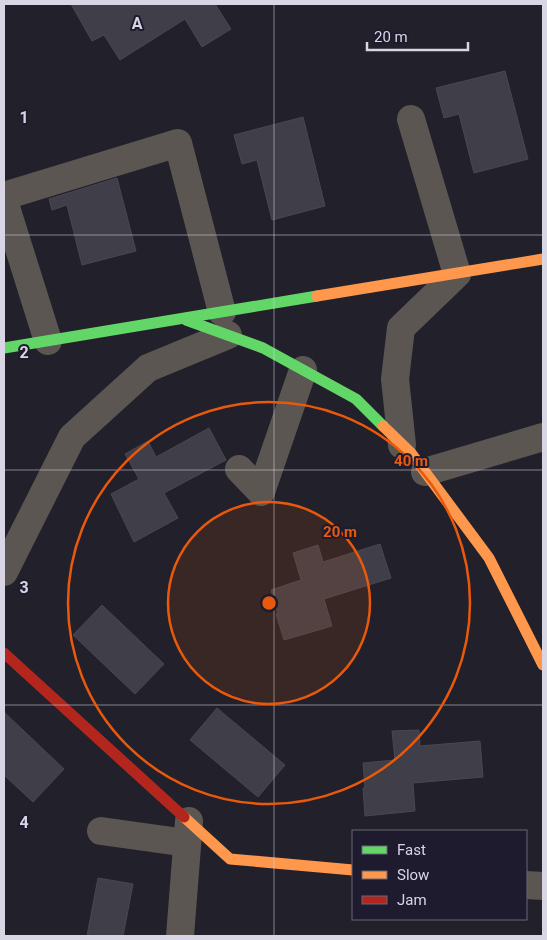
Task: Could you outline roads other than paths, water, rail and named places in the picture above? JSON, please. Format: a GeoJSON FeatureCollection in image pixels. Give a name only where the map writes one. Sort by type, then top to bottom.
{"type":"FeatureCollection","features":[{"type":"Feature","properties":{"kind":"street"},"geometry":{"type":"LineString","coordinates":[[411,118],[457,274]]}},
{"type":"Feature","properties":{"kind":"street"},"geometry":{"type":"LineString","coordinates":[[4,196],[178,143],[225,323]]}},
{"type":"Feature","properties":{"kind":"street"},"geometry":{"type":"LineString","coordinates":[[4,200],[48,341]]}},
{"type":"Feature","properties":{"kind":"street"},"geometry":{"type":"LineString","coordinates":[[4,348],[182,319],[225,323],[457,274],[543,259]]}},
{"type":"Feature","properties":{"kind":"street"},"geometry":{"type":"LineString","coordinates":[[402,445],[395,379],[401,328],[457,274]]}},
{"type":"Feature","properties":{"kind":"street"},"geometry":{"type":"LineString","coordinates":[[182,319],[225,323],[263,348],[356,399],[411,453],[489,558],[542,658]]}},
{"type":"Feature","properties":{"kind":"street"},"geometry":{"type":"LineString","coordinates":[[4,572],[72,437],[148,368],[225,323]]}},
{"type":"Feature","properties":{"kind":"street"},"geometry":{"type":"LineString","coordinates":[[238,469],[261,492],[303,370]]}},
{"type":"Feature","properties":{"kind":"street"},"geometry":{"type":"LineString","coordinates":[[425,472],[543,437]]}},
{"type":"Feature","properties":{"kind":"street"},"geometry":{"type":"LineString","coordinates":[[4,653],[188,832],[230,859],[352,870]]}},
{"type":"Feature","properties":{"kind":"street"},"geometry":{"type":"LineString","coordinates":[[101,831],[188,832]]}},
{"type":"Feature","properties":{"kind":"street"},"geometry":{"type":"LineString","coordinates":[[180,936],[188,832]]}},
{"type":"Feature","properties":{"kind":"street"},"geometry":{"type":"LineString","coordinates":[[527,884],[543,886]]}}]}
